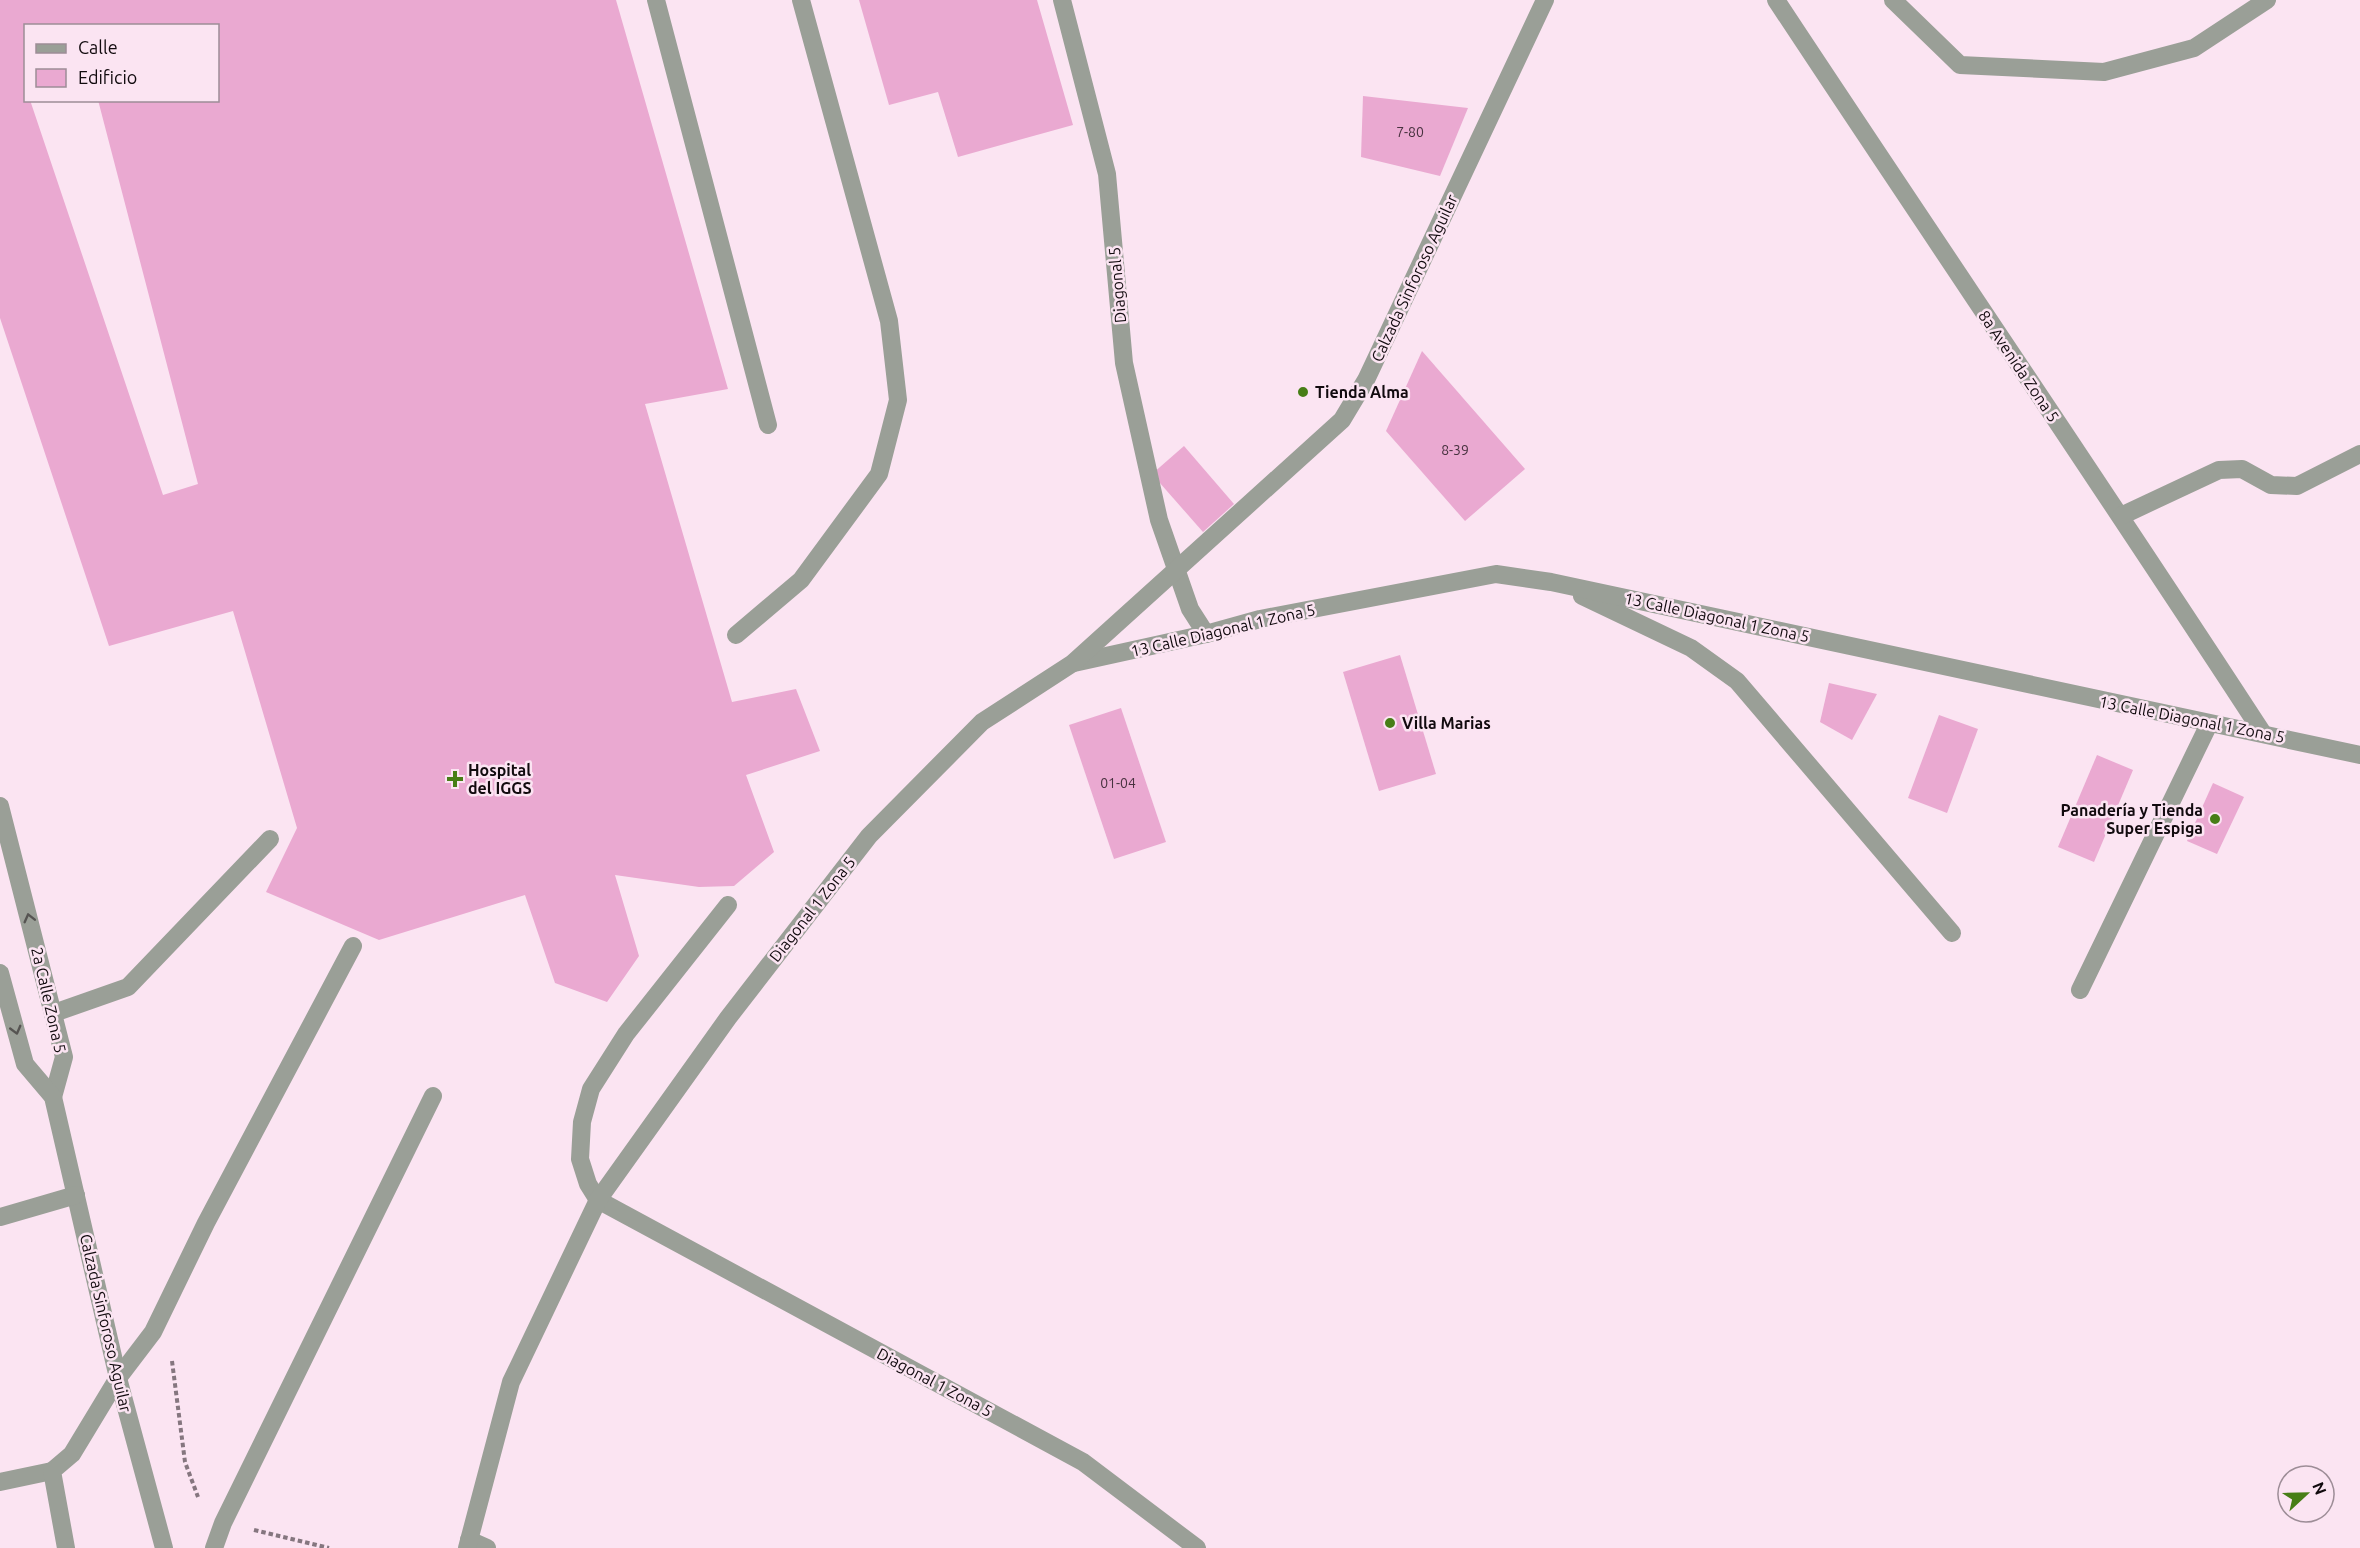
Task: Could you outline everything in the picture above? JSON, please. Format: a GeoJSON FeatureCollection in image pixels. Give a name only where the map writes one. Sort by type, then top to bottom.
{"type":"FeatureCollection","features":[{"type":"Feature","properties":{"kind":"street"},"geometry":{"type":"LineString","coordinates":[[656,0],[768,425]]}},
{"type":"Feature","properties":{"kind":"street"},"geometry":{"type":"LineString","coordinates":[[736,635],[801,580],[879,474],[898,400],[889,321],[801,0]]}},
{"type":"Feature","properties":{"kind":"street","name":"Diagonal 5"},"geometry":{"type":"LineString","coordinates":[[1062,0],[1107,174],[1124,363],[1159,520],[1190,609],[1206,634]]}},
{"type":"Feature","properties":{"kind":"street","name":"Calzada Sinforoso Aguilar"},"geometry":{"type":"LineString","coordinates":[[1073,663],[1342,420],[1366,380],[1545,0]]}},
{"type":"Feature","properties":{"kind":"street","name":"8a Avenida Zona 5"},"geometry":{"type":"LineString","coordinates":[[1776,0],[2121,516],[2262,732]]}},
{"type":"Feature","properties":{"kind":"street"},"geometry":{"type":"LineString","coordinates":[[1893,0],[1960,65],[2104,72],[2194,48],[2267,0]]}},
{"type":"Feature","properties":{"kind":"street"},"geometry":{"type":"LineString","coordinates":[[2121,516],[2219,470],[2242,469],[2271,484],[2297,486],[2360,454]]}},
{"type":"Feature","properties":{"kind":"street","name":"13 Calle Diagonal 1 Zona 5"},"geometry":{"type":"LineString","coordinates":[[1073,663],[1206,634],[1260,619],[1497,574],[1551,582],[2209,724],[2262,732],[2360,755]]}},
{"type":"Feature","properties":{"kind":"street"},"geometry":{"type":"LineString","coordinates":[[1551,582],[1691,648],[1737,681],[1953,933]]}},
{"type":"Feature","properties":{"kind":"street","name":"Diagonal 1 Zona 5"},"geometry":{"type":"LineString","coordinates":[[468,1544],[511,1382],[598,1200],[728,1018],[869,836],[982,722],[1073,663]]}},
{"type":"Feature","properties":{"kind":"street"},"geometry":{"type":"LineString","coordinates":[[2080,990],[2209,724]]}},
{"type":"Feature","properties":{"kind":"street","name":"2a Calle Zona 5"},"geometry":{"type":"LineString","coordinates":[[0,806],[64,1057],[53,1097]]}},
{"type":"Feature","properties":{"kind":"street"},"geometry":{"type":"LineString","coordinates":[[54,1013],[128,987],[270,839]]}},
{"type":"Feature","properties":{"kind":"street"},"geometry":{"type":"LineString","coordinates":[[598,1200],[588,1184],[579,1159],[582,1122],[591,1089],[626,1034],[728,905]]}},
{"type":"Feature","properties":{"kind":"street"},"geometry":{"type":"LineString","coordinates":[[0,1482],[52,1472],[72,1454],[118,1378],[153,1332],[206,1223],[353,946]]}},
{"type":"Feature","properties":{"kind":"street"},"geometry":{"type":"LineString","coordinates":[[0,973],[25,1064],[53,1097]]}},
{"type":"Feature","properties":{"kind":"street"},"geometry":{"type":"LineString","coordinates":[[214,1548],[223,1523],[433,1096]]}},
{"type":"Feature","properties":{"kind":"street","name":"Calzada Sinforoso Aguilar"},"geometry":{"type":"LineString","coordinates":[[53,1097],[118,1378],[164,1548]]}},
{"type":"Feature","properties":{"kind":"street"},"geometry":{"type":"LineString","coordinates":[[0,1217],[76,1195]]}},
{"type":"Feature","properties":{"kind":"street","name":"Diagonal 1 Zona 5"},"geometry":{"type":"LineString","coordinates":[[598,1200],[1083,1462],[1197,1548]]}},
{"type":"Feature","properties":{"kind":"street"},"geometry":{"type":"LineString","coordinates":[[52,1472],[66,1548]]}},
{"type":"Feature","properties":{"kind":"street"},"geometry":{"type":"LineString","coordinates":[[468,1544],[487,1548]]}},
{"type":"Feature","properties":{"kind":"building"},"geometry":{"type":"Polygon","coordinates":[[[0,0],[616,0],[728,389],[645,404],[732,702],[796,689],[820,751],[746,775],[774,852],[734,886],[699,887],[615,875],[639,956],[607,1002],[555,983],[525,895],[379,940],[266,892],[297,828],[233,611],[109,646],[0,318],[0,0]],[[24,24],[24,102],[31,102],[163,495],[198,484],[99,102],[219,102],[219,24],[24,24]]]}},
{"type":"Feature","properties":{"kind":"building"},"geometry":{"type":"Polygon","coordinates":[[[859,0],[1037,0],[1073,125],[958,157],[938,92],[889,105],[859,0]]]}},
{"type":"Feature","properties":{"kind":"building"},"geometry":{"type":"Polygon","coordinates":[[[1363,96],[1468,108],[1440,176],[1361,157],[1363,96]]]}},
{"type":"Feature","properties":{"kind":"building"},"geometry":{"type":"Polygon","coordinates":[[[1422,351],[1525,469],[1465,521],[1386,431],[1422,351]]]}},
{"type":"Feature","properties":{"kind":"building"},"geometry":{"type":"Polygon","coordinates":[[[1184,446],[1234,504],[1203,532],[1152,474],[1184,446]]]}},
{"type":"Feature","properties":{"kind":"building","name":"Villa Marias"},"geometry":{"type":"Polygon","coordinates":[[[1400,655],[1436,774],[1379,791],[1343,672],[1400,655]]]}},
{"type":"Feature","properties":{"kind":"building"},"geometry":{"type":"Polygon","coordinates":[[[1829,683],[1877,694],[1852,740],[1820,722],[1829,683]]]}},
{"type":"Feature","properties":{"kind":"building"},"geometry":{"type":"Polygon","coordinates":[[[1121,708],[1166,842],[1114,859],[1069,725],[1121,708]]]}},
{"type":"Feature","properties":{"kind":"building"},"geometry":{"type":"Polygon","coordinates":[[[1939,715],[1978,729],[1947,813],[1908,798],[1939,715]]]}},
{"type":"Feature","properties":{"kind":"building"},"geometry":{"type":"Polygon","coordinates":[[[2097,755],[2133,770],[2094,862],[2058,847],[2097,755]]]}},
{"type":"Feature","properties":{"kind":"building","name":"Panadería y Tienda Super Espiga"},"geometry":{"type":"Polygon","coordinates":[[[2213,783],[2244,797],[2217,854],[2187,841],[2213,783]]]}},
{"type":"Feature","properties":{"kind":"place","name":"Tienda Alma"},"geometry":{"type":"Point","coordinates":[1303,392]}},
{"type":"Feature","properties":{"kind":"place","name":"Villa Marias"},"geometry":{"type":"Point","coordinates":[1390,723]}},
{"type":"Feature","properties":{"kind":"place","name":"Hospital del IGGS"},"geometry":{"type":"Point","coordinates":[455,779]}},
{"type":"Feature","properties":{"kind":"place","name":"Panadería y Tienda Super Espiga"},"geometry":{"type":"Point","coordinates":[2215,819]}}]}
